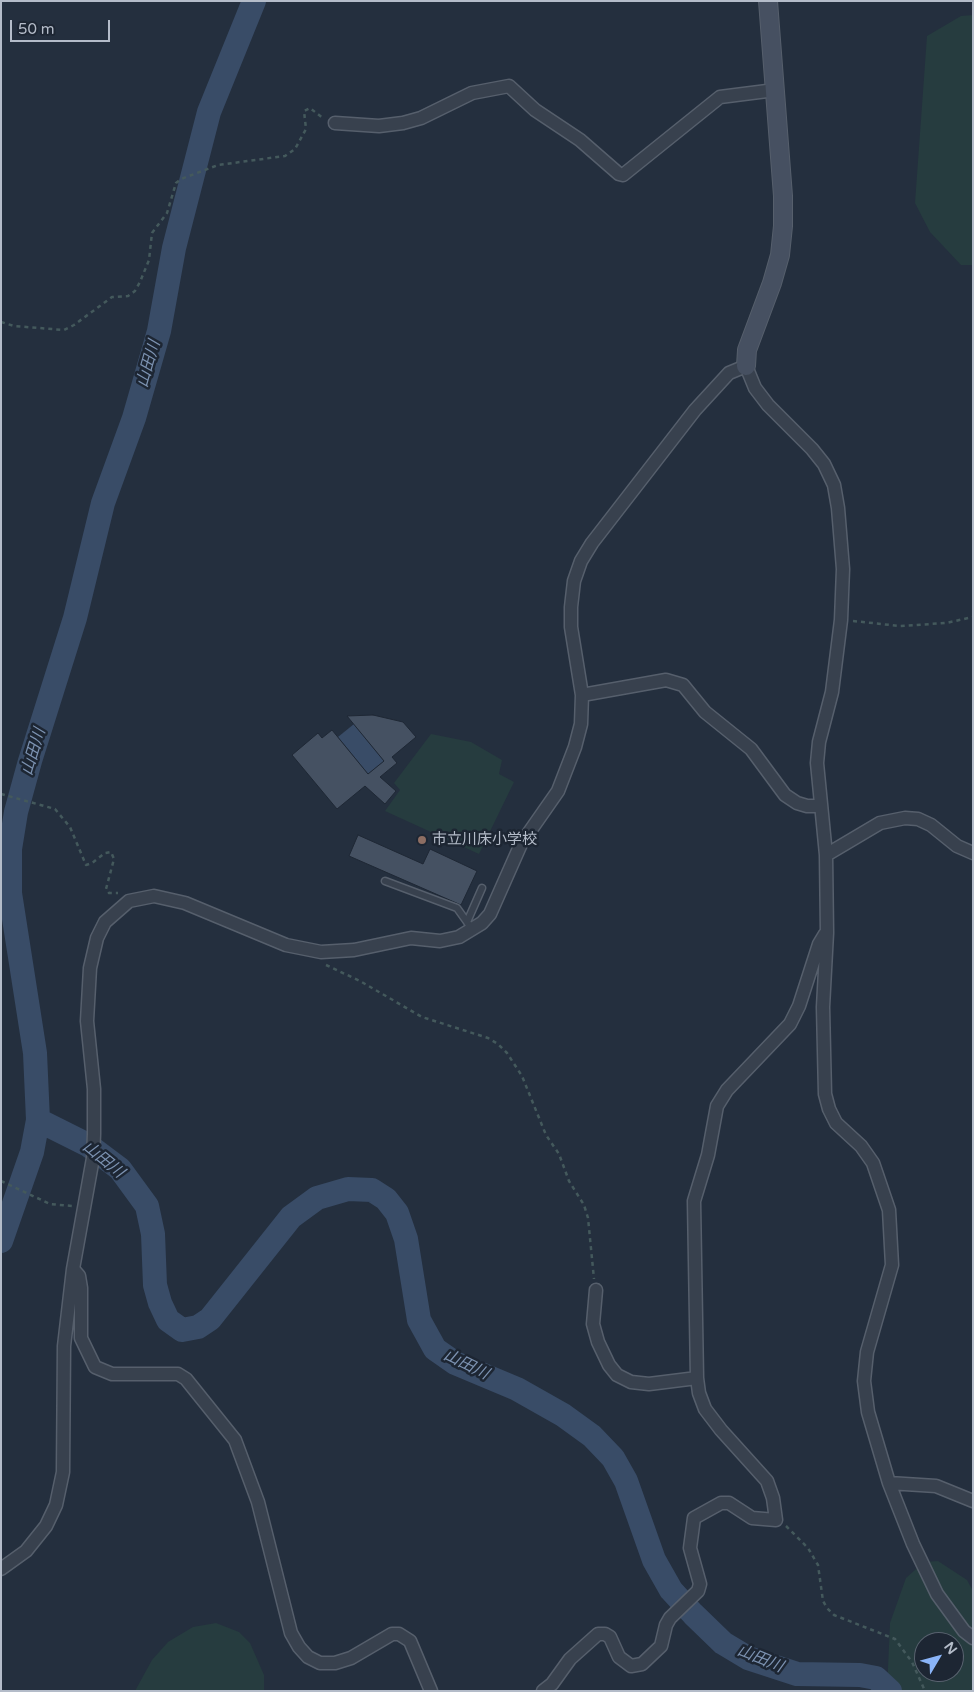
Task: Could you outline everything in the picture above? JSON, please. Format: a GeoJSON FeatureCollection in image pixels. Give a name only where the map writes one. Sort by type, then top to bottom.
{"type":"FeatureCollection","features":[{"type":"Feature","properties":{"kind":"street"},"geometry":{"type":"LineString","coordinates":[[768,1],[784,196],[783,226],[775,274],[747,350],[746,366],[755,388],[768,405],[792,432],[812,449],[824,464],[834,485],[838,508],[843,569],[841,620],[832,692],[819,742],[816,763],[826,855],[827,933],[823,1007],[825,1094],[829,1110],[836,1123],[861,1146],[873,1163],[881,1182],[890,1219],[892,1265],[867,1352],[864,1381],[868,1412],[889,1483],[913,1544],[937,1594],[964,1631],[973,1638]]}},
{"type":"Feature","properties":{"kind":"street"},"geometry":{"type":"LineString","coordinates":[[335,123],[379,126],[403,123],[421,118],[472,93],[509,86],[514,88],[535,110],[580,140],[619,174],[623,175],[720,97],[775,90]]}},
{"type":"Feature","properties":{"kind":"street"},"geometry":{"type":"LineString","coordinates":[[1,1569],[26,1551],[46,1526],[56,1505],[63,1472],[64,1346],[73,1269],[92,1158],[94,1134],[94,1088],[87,1021],[90,968],[97,938],[105,922],[129,901],[154,896],[166,898],[286,945],[321,952],[354,950],[411,938],[440,941],[459,937],[470,926],[490,914],[521,844],[558,791],[575,747],[581,724],[582,695],[571,627],[570,606],[574,581],[581,561],[603,527],[695,410],[729,373],[746,366]]}},
{"type":"Feature","properties":{"kind":"street"},"geometry":{"type":"LineString","coordinates":[[582,695],[666,680],[683,685],[705,712],[751,749],[784,795],[802,804],[821,806]]}},
{"type":"Feature","properties":{"kind":"street"},"geometry":{"type":"LineString","coordinates":[[826,855],[880,823],[905,818],[918,819],[931,825],[957,846],[973,853]]}},
{"type":"Feature","properties":{"kind":"street"},"geometry":{"type":"LineString","coordinates":[[543,1691],[552,1684],[570,1659],[602,1633],[610,1637],[619,1657],[631,1666],[642,1664],[661,1646],[666,1625],[698,1591],[700,1584],[690,1548],[694,1518],[721,1503],[729,1503],[752,1518],[776,1520],[773,1498],[767,1481],[721,1430],[706,1409],[697,1378],[694,1201],[708,1155],[717,1106],[727,1090],[790,1024],[799,1006],[819,944],[827,933]]}},
{"type":"Feature","properties":{"kind":"street"},"geometry":{"type":"LineString","coordinates":[[73,1269],[79,1276],[82,1288],[81,1338],[95,1367],[112,1374],[178,1374],[186,1379],[235,1440],[258,1502],[291,1633],[299,1647],[308,1657],[320,1663],[335,1663],[351,1658],[392,1634],[400,1634],[410,1641],[431,1691]]}},
{"type":"Feature","properties":{"kind":"street"},"geometry":{"type":"LineString","coordinates":[[596,1290],[593,1324],[598,1342],[609,1365],[617,1374],[631,1382],[649,1384],[697,1378]]}},
{"type":"Feature","properties":{"kind":"street"},"geometry":{"type":"LineString","coordinates":[[889,1483],[936,1486],[973,1501]]}},
{"type":"Feature","properties":{"kind":"lane"},"geometry":{"type":"LineString","coordinates":[[386,881],[457,908],[470,926]]}},
{"type":"Feature","properties":{"kind":"lane"},"geometry":{"type":"LineString","coordinates":[[470,926],[482,888]]}},
{"type":"Feature","properties":{"kind":"path"},"geometry":{"type":"LineString","coordinates":[[1,322],[14,326],[64,330],[74,325],[112,297],[128,296],[135,291],[148,260],[152,233],[167,213],[176,184],[181,179],[218,165],[249,162],[291,153],[306,130],[302,114],[306,109],[314,110],[322,118],[335,123]]}},
{"type":"Feature","properties":{"kind":"path"},"geometry":{"type":"LineString","coordinates":[[841,620],[900,626],[946,623],[973,617]]}},
{"type":"Feature","properties":{"kind":"path"},"geometry":{"type":"LineString","coordinates":[[1,794],[37,802],[55,809],[64,816],[86,865],[92,864],[105,853],[110,852],[114,859],[106,889],[108,892],[123,894],[129,901]]}},
{"type":"Feature","properties":{"kind":"path"},"geometry":{"type":"LineString","coordinates":[[321,952],[324,962],[329,968],[360,981],[422,1017],[488,1038],[507,1053],[522,1076],[546,1135],[559,1154],[569,1181],[584,1205],[588,1218],[596,1290]]}},
{"type":"Feature","properties":{"kind":"path"},"geometry":{"type":"LineString","coordinates":[[1,1181],[11,1184],[50,1204],[84,1208]]}},
{"type":"Feature","properties":{"kind":"path"},"geometry":{"type":"LineString","coordinates":[[776,1520],[794,1532],[808,1548],[818,1565],[823,1601],[826,1608],[834,1615],[895,1638],[912,1662],[924,1691]]}},
{"type":"Feature","properties":{"kind":"green space"},"geometry":{"type":"Polygon","coordinates":[[[973,15],[973,265],[961,265],[930,232],[915,203],[927,36],[961,16],[973,15]]]}},
{"type":"Feature","properties":{"kind":"green space"},"geometry":{"type":"Polygon","coordinates":[[[431,734],[471,742],[502,760],[499,774],[514,782],[479,854],[385,811],[400,790],[394,783],[431,734]]]}},
{"type":"Feature","properties":{"kind":"green space"},"geometry":{"type":"Polygon","coordinates":[[[938,1561],[967,1580],[973,1591],[973,1691],[887,1691],[890,1623],[906,1578],[924,1562],[938,1561]]]}},
{"type":"Feature","properties":{"kind":"green space"},"geometry":{"type":"Polygon","coordinates":[[[216,1623],[239,1632],[250,1643],[264,1675],[264,1691],[135,1691],[152,1660],[168,1642],[193,1627],[216,1623]]]}},
{"type":"Feature","properties":{"kind":"water"},"geometry":{"type":"Polygon","coordinates":[[[354,724],[384,761],[368,774],[338,737],[354,724]]]}},
{"type":"Feature","properties":{"kind":"building"},"geometry":{"type":"Polygon","coordinates":[[[373,715],[403,722],[416,737],[392,757],[397,763],[380,777],[396,791],[385,804],[365,786],[337,809],[292,755],[318,733],[322,738],[332,730],[368,774],[384,761],[347,716],[373,715]]]}},
{"type":"Feature","properties":{"kind":"building"},"geometry":{"type":"Polygon","coordinates":[[[358,835],[423,864],[430,849],[477,871],[461,905],[349,856],[358,835]]]}},
{"type":"Feature","properties":{"kind":"waterway","name":"山田川"},"geometry":{"type":"LineString","coordinates":[[1,1241],[32,1152],[38,1120],[35,1053],[10,893],[10,849],[16,812],[75,618],[103,503],[134,418],[159,331],[174,248],[209,112],[254,1]]}},
{"type":"Feature","properties":{"kind":"waterway","name":"山田川"},"geometry":{"type":"LineString","coordinates":[[38,1120],[88,1145],[120,1169],[147,1206],[153,1234],[155,1285],[160,1303],[168,1320],[182,1330],[198,1327],[210,1319],[291,1217],[317,1198],[348,1189],[372,1190],[386,1199],[397,1213],[406,1239],[419,1320],[435,1349],[455,1363],[517,1389],[563,1415],[592,1436],[613,1458],[626,1481],[654,1560],[671,1590],[693,1614],[723,1643],[748,1658],[797,1674],[860,1675],[876,1678],[890,1691]]}},
{"type":"Feature","properties":{"kind":"place","name":"市立川床小学校"},"geometry":{"type":"Point","coordinates":[422,840]}}]}
